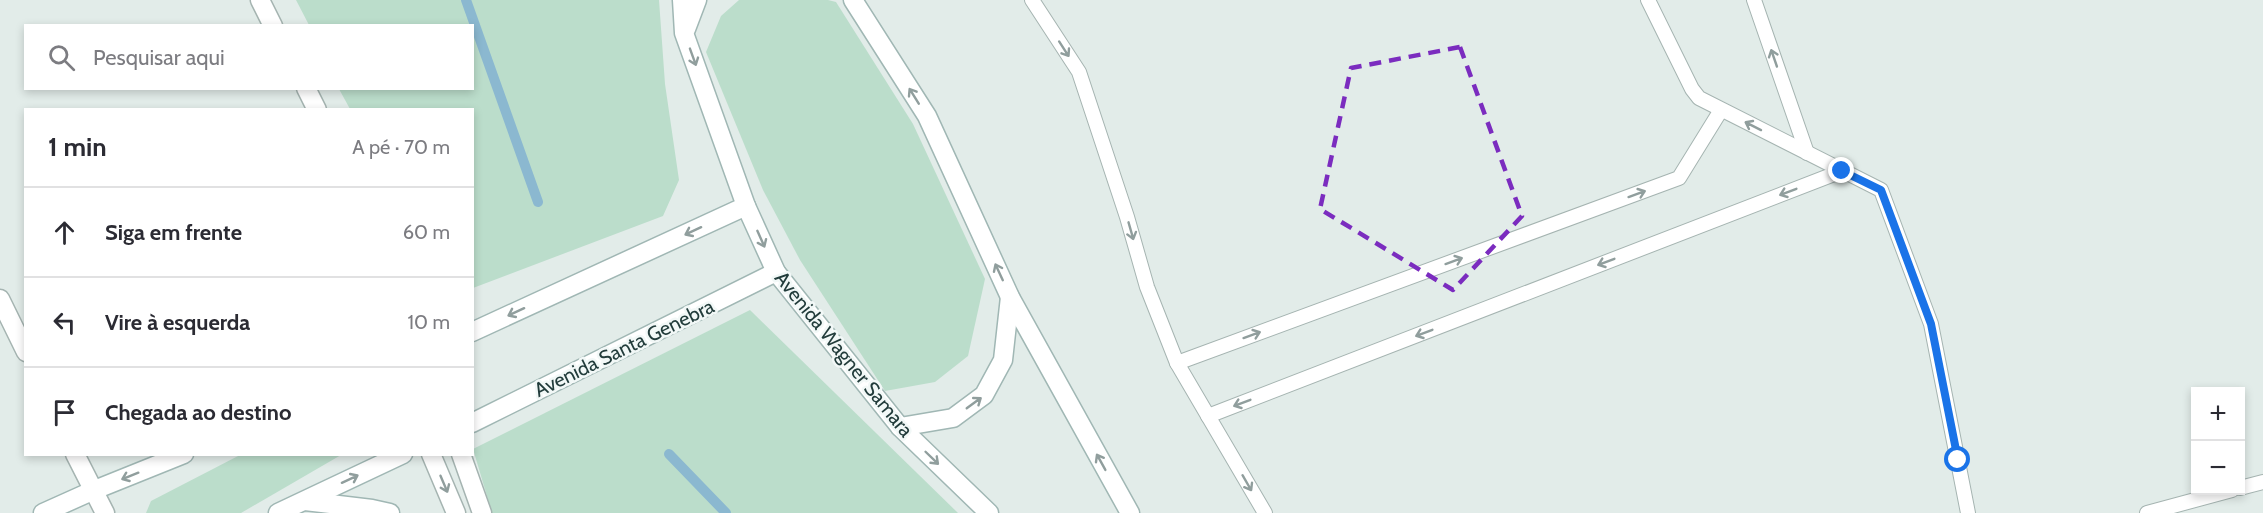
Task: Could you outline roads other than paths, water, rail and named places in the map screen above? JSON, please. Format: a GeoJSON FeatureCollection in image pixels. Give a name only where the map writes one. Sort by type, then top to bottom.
{"type":"FeatureCollection","features":[{"type":"Feature","properties":{"kind":"main road"},"geometry":{"type":"LineString","coordinates":[[260,0],[272,24]]}},
{"type":"Feature","properties":{"kind":"main road","name":"Avenida Wagner Samara"},"geometry":{"type":"LineString","coordinates":[[682,0],[684,33],[746,206],[776,273],[900,427],[989,513]]}},
{"type":"Feature","properties":{"kind":"main road"},"geometry":{"type":"LineString","coordinates":[[684,33],[697,0]]}},
{"type":"Feature","properties":{"kind":"main road"},"geometry":{"type":"LineString","coordinates":[[853,0],[927,116],[1010,297],[1130,513]]}},
{"type":"Feature","properties":{"kind":"main road"},"geometry":{"type":"LineString","coordinates":[[307,90],[316,108]]}},
{"type":"Feature","properties":{"kind":"main road"},"geometry":{"type":"LineString","coordinates":[[474,331],[746,206]]}},
{"type":"Feature","properties":{"kind":"main road","name":"Avenida Santa Genebra"},"geometry":{"type":"LineString","coordinates":[[474,422],[776,273]]}},
{"type":"Feature","properties":{"kind":"main road"},"geometry":{"type":"LineString","coordinates":[[900,427],[952,418],[984,395],[1003,360],[1010,297]]}},
{"type":"Feature","properties":{"kind":"main road"},"geometry":{"type":"LineString","coordinates":[[0,299],[24,348]]}},
{"type":"Feature","properties":{"kind":"main road"},"geometry":{"type":"LineString","coordinates":[[76,456],[105,513]]}},
{"type":"Feature","properties":{"kind":"main road"},"geometry":{"type":"LineString","coordinates":[[44,513],[179,456]]}},
{"type":"Feature","properties":{"kind":"main road"},"geometry":{"type":"LineString","coordinates":[[278,513],[399,456]]}},
{"type":"Feature","properties":{"kind":"main road"},"geometry":{"type":"LineString","coordinates":[[432,456],[456,513]]}},
{"type":"Feature","properties":{"kind":"main road"},"geometry":{"type":"LineString","coordinates":[[462,456],[483,513]]}},
{"type":"Feature","properties":{"kind":"main road"},"geometry":{"type":"LineString","coordinates":[[305,501],[372,508],[390,513]]}},
{"type":"Feature","properties":{"kind":"lane"},"geometry":{"type":"LineString","coordinates":[[1032,0],[1079,72],[1127,217],[1147,287],[1177,363],[1265,513]]}},
{"type":"Feature","properties":{"kind":"lane"},"geometry":{"type":"LineString","coordinates":[[1648,0],[1692,89],[1699,98],[1881,190],[1928,313],[1968,513]]}},
{"type":"Feature","properties":{"kind":"lane"},"geometry":{"type":"LineString","coordinates":[[1754,0],[1807,153]]}},
{"type":"Feature","properties":{"kind":"lane"},"geometry":{"type":"LineString","coordinates":[[1177,363],[1679,178],[1721,110]]}},
{"type":"Feature","properties":{"kind":"lane"},"geometry":{"type":"LineString","coordinates":[[1208,416],[1842,171]]}},
{"type":"Feature","properties":{"kind":"lane"},"geometry":{"type":"LineString","coordinates":[[2245,487],[2263,482]]}},
{"type":"Feature","properties":{"kind":"lane"},"geometry":{"type":"LineString","coordinates":[[2147,513],[2214,495]]}},
{"type":"Feature","properties":{"kind":"waterway"},"geometry":{"type":"LineString","coordinates":[[466,0],[538,202]]}},
{"type":"Feature","properties":{"kind":"waterway"},"geometry":{"type":"LineString","coordinates":[[669,454],[726,513]]}}]}
